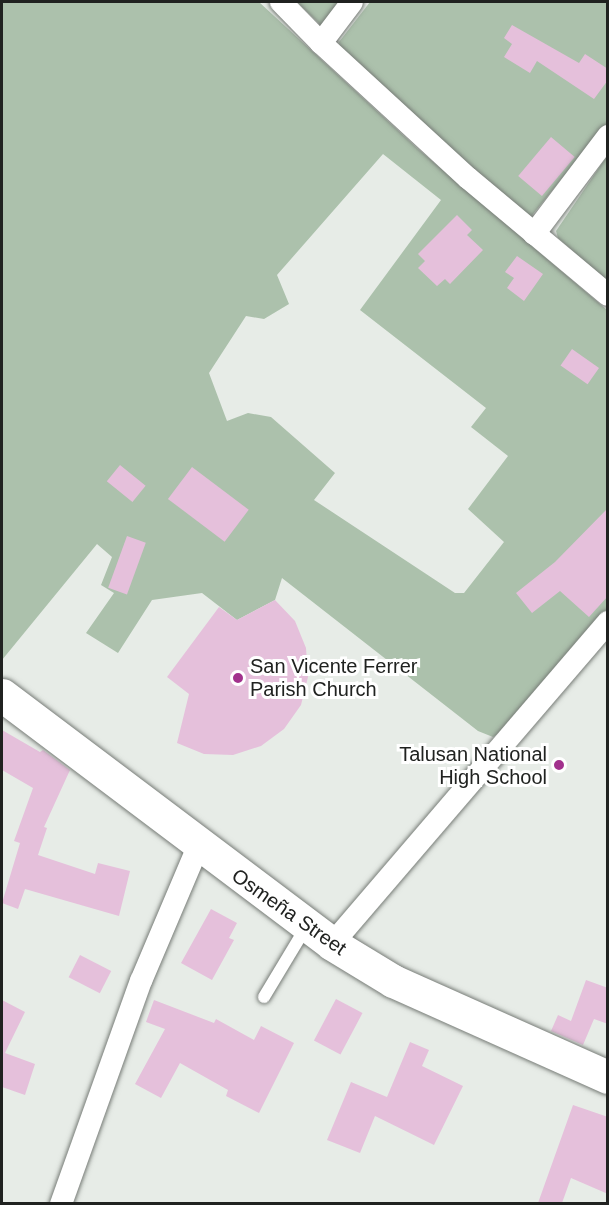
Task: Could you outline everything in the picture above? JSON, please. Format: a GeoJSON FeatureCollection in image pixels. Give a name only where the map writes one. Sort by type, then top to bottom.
{"type":"FeatureCollection","features":[{"type":"Feature","properties":{"kind":"main road","name":"Osmeña Street"},"geometry":{"type":"LineString","coordinates":[[2,695],[198,847],[319,935],[393,981],[608,1077]]}},
{"type":"Feature","properties":{"kind":"street"},"geometry":{"type":"LineString","coordinates":[[282,2],[321,43],[534,234],[608,295]]}},
{"type":"Feature","properties":{"kind":"street"},"geometry":{"type":"LineString","coordinates":[[321,43],[352,2]]}},
{"type":"Feature","properties":{"kind":"street"},"geometry":{"type":"LineString","coordinates":[[534,234],[608,136]]}},
{"type":"Feature","properties":{"kind":"street"},"geometry":{"type":"LineString","coordinates":[[319,935],[608,622]]}},
{"type":"Feature","properties":{"kind":"street"},"geometry":{"type":"LineString","coordinates":[[61,1203],[141,981],[198,847]]}},
{"type":"Feature","properties":{"kind":"lane"},"geometry":{"type":"LineString","coordinates":[[264,997],[319,935]]}},
{"type":"Feature","properties":{"kind":"green space"},"geometry":{"type":"Polygon","coordinates":[[[2,2],[259,2],[418,149],[607,310],[607,609],[506,728],[493,737],[478,731],[282,578],[275,600],[237,620],[202,593],[152,600],[118,653],[86,633],[114,593],[101,585],[112,557],[97,544],[2,660],[2,2]],[[383,154],[277,275],[289,304],[264,319],[246,316],[209,373],[227,421],[248,413],[271,417],[335,473],[314,500],[455,593],[464,593],[504,542],[468,509],[508,456],[471,427],[486,408],[360,310],[441,200],[383,154]]]}},
{"type":"Feature","properties":{"kind":"green space"},"geometry":{"type":"Polygon","coordinates":[[[297,2],[342,2],[323,27],[297,2]]]}},
{"type":"Feature","properties":{"kind":"green space"},"geometry":{"type":"Polygon","coordinates":[[[370,2],[607,2],[607,123],[529,219],[340,53],[339,42],[370,2]]]}},
{"type":"Feature","properties":{"kind":"green space"},"geometry":{"type":"Polygon","coordinates":[[[607,156],[607,281],[558,238],[556,231],[607,156]]]}},
{"type":"Feature","properties":{"kind":"building"},"geometry":{"type":"Polygon","coordinates":[[[512,25],[579,63],[585,54],[608,69],[608,80],[594,99],[537,61],[530,73],[504,57],[512,44],[504,38],[512,25]]]}},
{"type":"Feature","properties":{"kind":"building"},"geometry":{"type":"Polygon","coordinates":[[[551,137],[575,157],[542,196],[518,176],[551,137]]]}},
{"type":"Feature","properties":{"kind":"building"},"geometry":{"type":"Polygon","coordinates":[[[457,215],[472,230],[467,235],[483,250],[450,284],[445,279],[437,286],[418,268],[425,261],[418,254],[457,215]]]}},
{"type":"Feature","properties":{"kind":"building"},"geometry":{"type":"Polygon","coordinates":[[[517,256],[543,274],[524,301],[507,288],[514,278],[505,272],[517,256]]]}},
{"type":"Feature","properties":{"kind":"building"},"geometry":{"type":"Polygon","coordinates":[[[572,349],[599,368],[588,384],[561,365],[572,349]]]}},
{"type":"Feature","properties":{"kind":"building"},"geometry":{"type":"Polygon","coordinates":[[[120,465],[146,486],[132,502],[107,481],[120,465]]]}},
{"type":"Feature","properties":{"kind":"building"},"geometry":{"type":"Polygon","coordinates":[[[192,467],[249,510],[225,542],[168,499],[192,467]]]}},
{"type":"Feature","properties":{"kind":"building"},"geometry":{"type":"Polygon","coordinates":[[[608,508],[608,596],[589,617],[560,591],[532,613],[516,593],[555,562],[608,508]]]}},
{"type":"Feature","properties":{"kind":"building"},"geometry":{"type":"Polygon","coordinates":[[[127,536],[146,543],[127,595],[108,588],[127,536]]]}},
{"type":"Feature","properties":{"kind":"building","name":"San Vicente Ferrer Parish Church"},"geometry":{"type":"Polygon","coordinates":[[[275,600],[295,621],[306,648],[308,677],[301,705],[284,729],[261,746],[233,755],[204,754],[177,743],[189,694],[167,677],[219,607],[237,620],[275,600]]]}},
{"type":"Feature","properties":{"kind":"building"},"geometry":{"type":"Polygon","coordinates":[[[2,730],[40,752],[43,750],[70,770],[44,827],[47,828],[38,855],[95,874],[98,863],[130,871],[119,916],[25,889],[18,909],[2,903],[20,843],[14,841],[33,788],[2,770],[2,730]]]}},
{"type":"Feature","properties":{"kind":"building"},"geometry":{"type":"Polygon","coordinates":[[[211,909],[237,923],[229,938],[234,940],[212,980],[181,963],[211,909]]]}},
{"type":"Feature","properties":{"kind":"building"},"geometry":{"type":"Polygon","coordinates":[[[80,955],[111,971],[100,993],[69,977],[80,955]]]}},
{"type":"Feature","properties":{"kind":"building"},"geometry":{"type":"Polygon","coordinates":[[[586,980],[608,988],[608,1024],[594,1019],[583,1045],[551,1031],[558,1015],[571,1021],[586,980]]]}},
{"type":"Feature","properties":{"kind":"building"},"geometry":{"type":"Polygon","coordinates":[[[336,999],[362,1013],[340,1055],[314,1040],[336,999]]]}},
{"type":"Feature","properties":{"kind":"building"},"geometry":{"type":"Polygon","coordinates":[[[2,1000],[25,1012],[5,1053],[35,1064],[25,1095],[2,1087],[2,1000]]]}},
{"type":"Feature","properties":{"kind":"building"},"geometry":{"type":"Polygon","coordinates":[[[154,1000],[214,1023],[216,1019],[254,1040],[261,1026],[294,1043],[259,1113],[226,1096],[228,1090],[180,1063],[161,1098],[135,1084],[165,1029],[146,1022],[154,1000]]]}},
{"type":"Feature","properties":{"kind":"building"},"geometry":{"type":"Polygon","coordinates":[[[410,1042],[429,1050],[422,1066],[463,1086],[434,1145],[375,1116],[360,1153],[327,1140],[351,1082],[387,1097],[410,1042]]]}},
{"type":"Feature","properties":{"kind":"building"},"geometry":{"type":"Polygon","coordinates":[[[573,1105],[608,1117],[608,1194],[571,1178],[562,1203],[538,1203],[573,1105]]]}},
{"type":"Feature","properties":{"kind":"place","name":"San Vicente Ferrer Parish Church"},"geometry":{"type":"Point","coordinates":[238,678]}},
{"type":"Feature","properties":{"kind":"place","name":"Talusan National High School"},"geometry":{"type":"Point","coordinates":[559,765]}}]}
